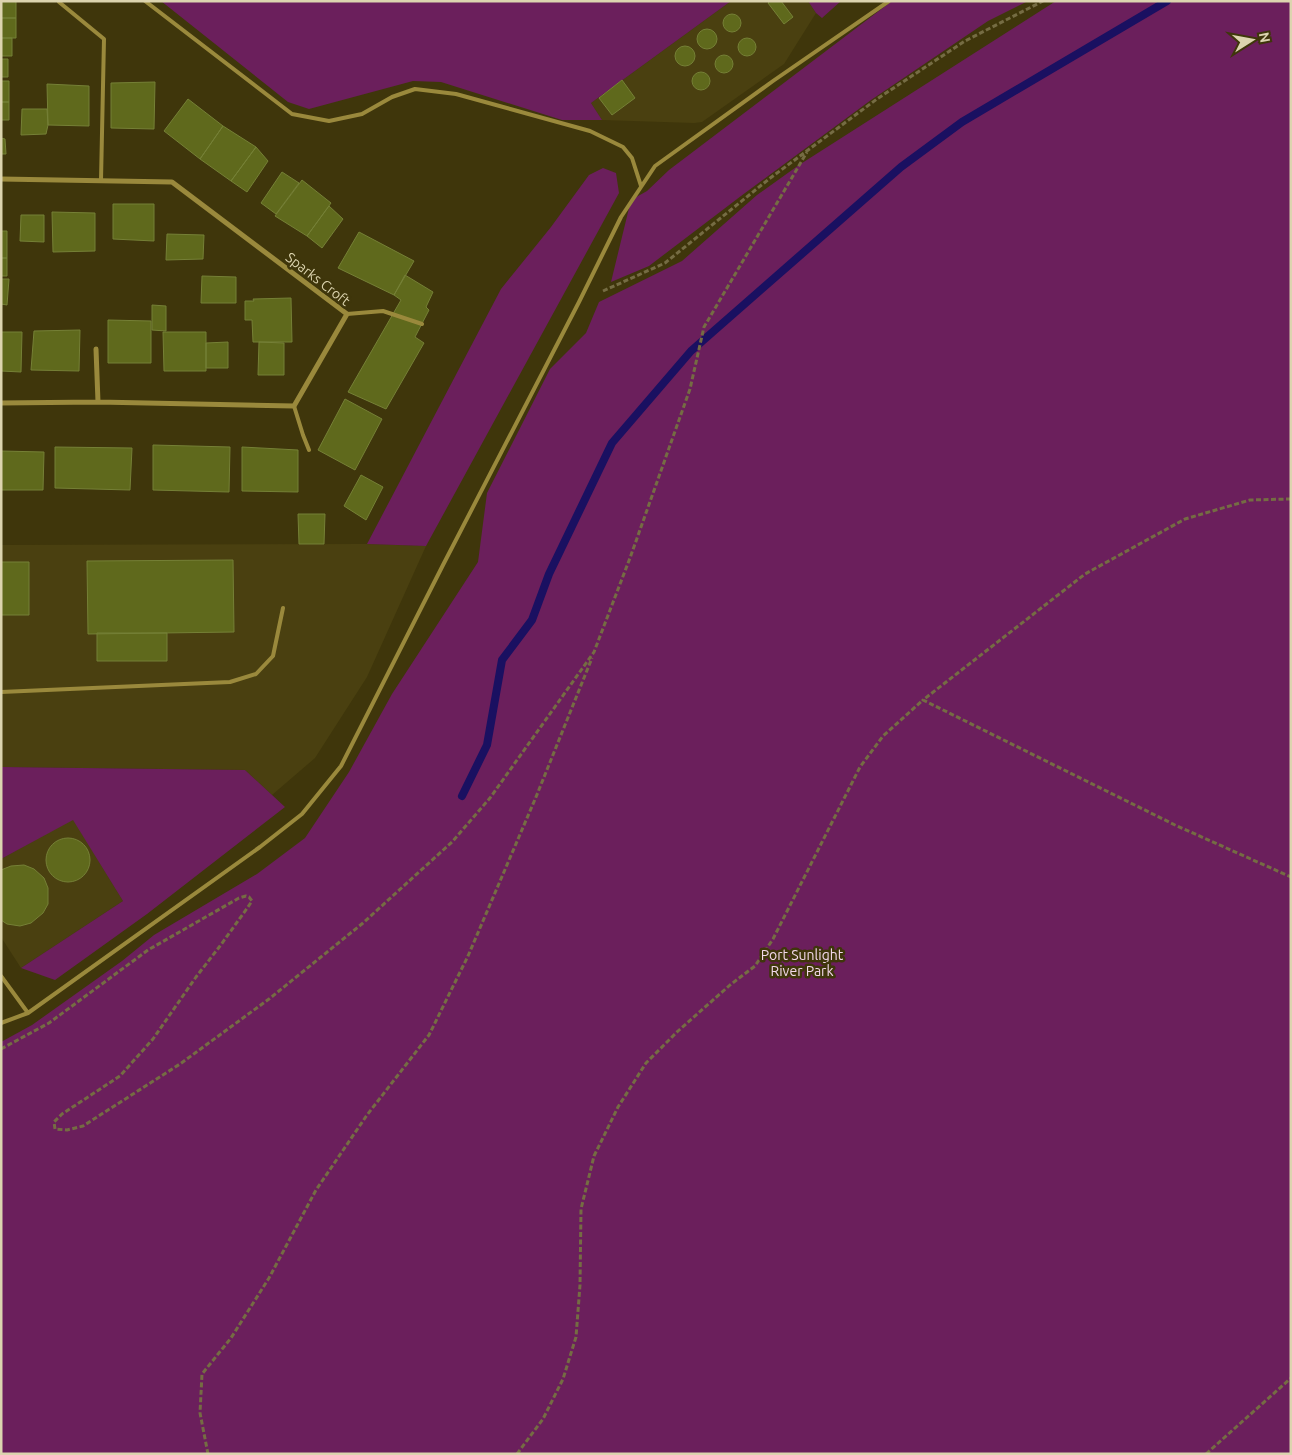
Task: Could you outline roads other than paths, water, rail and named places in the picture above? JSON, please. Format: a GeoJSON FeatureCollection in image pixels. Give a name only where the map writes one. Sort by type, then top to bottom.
{"type":"FeatureCollection","features":[{"type":"Feature","properties":{"kind":"street","name":"Sparks Croft"},"geometry":{"type":"LineString","coordinates":[[1,179],[172,182],[347,314],[294,406]]}},
{"type":"Feature","properties":{"kind":"street"},"geometry":{"type":"LineString","coordinates":[[96,350],[98,402]]}},
{"type":"Feature","properties":{"kind":"street"},"geometry":{"type":"LineString","coordinates":[[1,403],[98,402],[294,406]]}},
{"type":"Feature","properties":{"kind":"lane"},"geometry":{"type":"LineString","coordinates":[[145,1],[292,114],[329,121],[362,114],[392,97],[415,89],[456,94],[590,131],[623,147],[632,158],[641,186]]}},
{"type":"Feature","properties":{"kind":"lane"},"geometry":{"type":"LineString","coordinates":[[1,1023],[28,1013],[302,814],[342,766],[622,217],[655,166],[889,1]]}},
{"type":"Feature","properties":{"kind":"lane"},"geometry":{"type":"LineString","coordinates":[[59,2],[104,40],[101,180]]}},
{"type":"Feature","properties":{"kind":"lane"},"geometry":{"type":"LineString","coordinates":[[347,314],[383,311],[422,324]]}},
{"type":"Feature","properties":{"kind":"lane"},"geometry":{"type":"LineString","coordinates":[[294,406],[309,450]]}},
{"type":"Feature","properties":{"kind":"lane"},"geometry":{"type":"LineString","coordinates":[[1,692],[230,682],[256,674],[273,656],[283,608]]}},
{"type":"Feature","properties":{"kind":"lane"},"geometry":{"type":"LineString","coordinates":[[1,976],[28,1013]]}},
{"type":"Feature","properties":{"kind":"waterway"},"geometry":{"type":"LineString","coordinates":[[462,796],[487,745],[502,660],[532,620],[549,574],[612,443],[691,351],[901,167],[962,122],[1167,1]]}},
{"type":"Feature","properties":{"kind":"park label","name":"Port Sunlight River Park"},"geometry":{"type":"Point","coordinates":[802,964]}}]}
